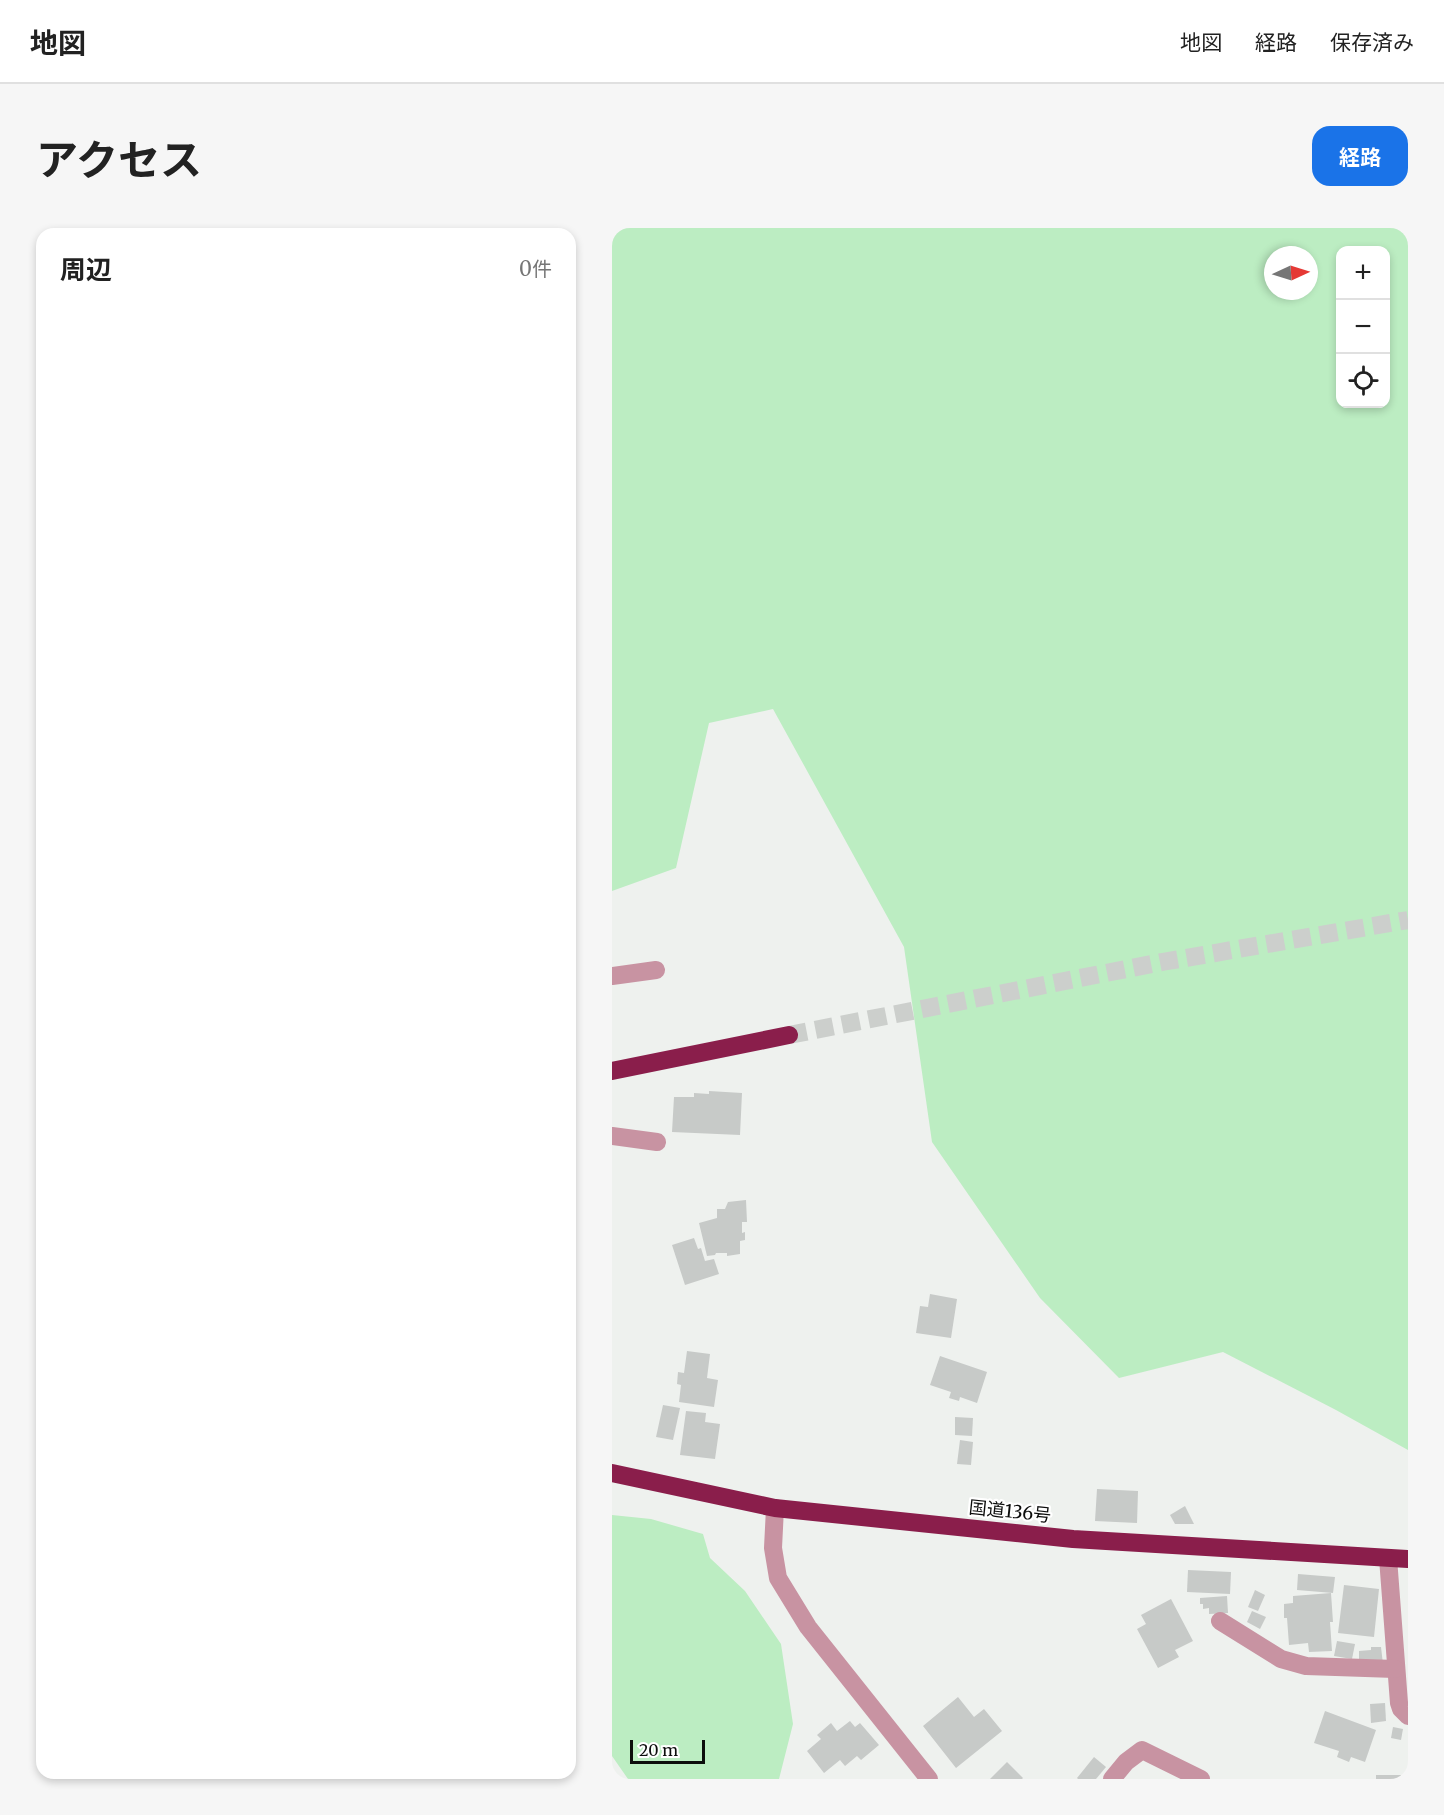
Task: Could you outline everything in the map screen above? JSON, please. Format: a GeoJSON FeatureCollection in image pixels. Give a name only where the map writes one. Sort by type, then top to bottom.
{"type":"FeatureCollection","features":[{"type":"Feature","properties":{"kind":"highway"},"geometry":{"type":"LineString","coordinates":[[612,1071],[789,1035]]}},
{"type":"Feature","properties":{"kind":"highway","name":"国道136号"},"geometry":{"type":"LineString","coordinates":[[612,1473],[775,1508],[1073,1539],[1408,1559]]}},
{"type":"Feature","properties":{"kind":"street"},"geometry":{"type":"LineString","coordinates":[[612,976],[656,970]]}},
{"type":"Feature","properties":{"kind":"street"},"geometry":{"type":"LineString","coordinates":[[612,1136],[657,1142]]}},
{"type":"Feature","properties":{"kind":"street"},"geometry":{"type":"LineString","coordinates":[[775,1508],[773,1548],[778,1578],[808,1628],[929,1779]]}},
{"type":"Feature","properties":{"kind":"street"},"geometry":{"type":"LineString","coordinates":[[1388,1557],[1395,1670],[1401,1710],[1408,1716]]}},
{"type":"Feature","properties":{"kind":"street"},"geometry":{"type":"LineString","coordinates":[[1220,1621],[1281,1659],[1306,1666],[1395,1670]]}},
{"type":"Feature","properties":{"kind":"street"},"geometry":{"type":"LineString","coordinates":[[1112,1779],[1126,1762],[1142,1750],[1201,1779]]}},
{"type":"Feature","properties":{"kind":"green space"},"geometry":{"type":"Polygon","coordinates":[[[612,228],[1408,228],[1408,1450],[1223,1352],[1119,1378],[1040,1298],[932,1142],[904,947],[773,709],[709,723],[676,868],[612,891],[612,228]]]}},
{"type":"Feature","properties":{"kind":"green space"},"geometry":{"type":"Polygon","coordinates":[[[612,1515],[651,1519],[703,1534],[710,1558],[745,1591],[781,1644],[793,1724],[779,1779],[628,1779],[612,1756],[612,1515]]]}},
{"type":"Feature","properties":{"kind":"building"},"geometry":{"type":"Polygon","coordinates":[[[709,1091],[742,1093],[740,1135],[672,1132],[674,1097],[694,1097],[694,1093],[709,1094],[709,1091]]]}},
{"type":"Feature","properties":{"kind":"building"},"geometry":{"type":"Polygon","coordinates":[[[746,1200],[747,1222],[742,1222],[742,1233],[745,1232],[745,1240],[740,1241],[740,1254],[727,1256],[727,1253],[716,1253],[707,1256],[699,1223],[717,1218],[717,1209],[725,1209],[728,1202],[746,1200]]]}},
{"type":"Feature","properties":{"kind":"building"},"geometry":{"type":"Polygon","coordinates":[[[694,1238],[698,1249],[701,1248],[705,1261],[714,1259],[719,1274],[685,1285],[672,1245],[694,1238]]]}},
{"type":"Feature","properties":{"kind":"building"},"geometry":{"type":"Polygon","coordinates":[[[930,1294],[957,1299],[951,1338],[916,1333],[920,1306],[928,1307],[930,1294]]]}},
{"type":"Feature","properties":{"kind":"building"},"geometry":{"type":"Polygon","coordinates":[[[687,1351],[710,1354],[707,1378],[718,1380],[714,1407],[679,1402],[681,1385],[677,1384],[678,1372],[684,1373],[687,1351]]]}},
{"type":"Feature","properties":{"kind":"building"},"geometry":{"type":"Polygon","coordinates":[[[940,1356],[987,1372],[977,1403],[960,1397],[959,1401],[949,1398],[951,1392],[930,1385],[940,1356]]]}},
{"type":"Feature","properties":{"kind":"building"},"geometry":{"type":"Polygon","coordinates":[[[663,1405],[680,1408],[673,1440],[656,1437],[663,1405]]]}},
{"type":"Feature","properties":{"kind":"building"},"geometry":{"type":"Polygon","coordinates":[[[686,1411],[706,1413],[705,1422],[720,1424],[715,1459],[680,1455],[686,1411]]]}},
{"type":"Feature","properties":{"kind":"building"},"geometry":{"type":"Polygon","coordinates":[[[955,1417],[973,1418],[972,1436],[955,1435],[955,1417]]]}},
{"type":"Feature","properties":{"kind":"building"},"geometry":{"type":"Polygon","coordinates":[[[960,1440],[973,1442],[971,1465],[957,1464],[960,1440]]]}},
{"type":"Feature","properties":{"kind":"building"},"geometry":{"type":"Polygon","coordinates":[[[1097,1489],[1138,1491],[1137,1523],[1095,1521],[1097,1489]]]}},
{"type":"Feature","properties":{"kind":"building"},"geometry":{"type":"Polygon","coordinates":[[[1185,1506],[1194,1524],[1175,1524],[1170,1515],[1185,1506]]]}},
{"type":"Feature","properties":{"kind":"building"},"geometry":{"type":"Polygon","coordinates":[[[1188,1570],[1231,1572],[1230,1594],[1187,1592],[1188,1570]]]}},
{"type":"Feature","properties":{"kind":"building"},"geometry":{"type":"Polygon","coordinates":[[[1298,1574],[1335,1577],[1333,1593],[1297,1590],[1298,1574]]]}},
{"type":"Feature","properties":{"kind":"building"},"geometry":{"type":"Polygon","coordinates":[[[1344,1585],[1379,1589],[1374,1637],[1338,1633],[1344,1585]]]}},
{"type":"Feature","properties":{"kind":"building"},"geometry":{"type":"Polygon","coordinates":[[[1255,1590],[1265,1595],[1258,1611],[1248,1607],[1255,1590]]]}},
{"type":"Feature","properties":{"kind":"building"},"geometry":{"type":"Polygon","coordinates":[[[1331,1593],[1332,1651],[1309,1652],[1308,1643],[1289,1645],[1284,1604],[1293,1603],[1293,1596],[1331,1593]]]}},
{"type":"Feature","properties":{"kind":"building"},"geometry":{"type":"Polygon","coordinates":[[[1227,1596],[1228,1613],[1209,1614],[1209,1608],[1203,1609],[1203,1604],[1200,1604],[1200,1598],[1227,1596]]]}},
{"type":"Feature","properties":{"kind":"building"},"geometry":{"type":"Polygon","coordinates":[[[1171,1599],[1193,1641],[1175,1650],[1179,1657],[1158,1668],[1137,1629],[1146,1624],[1141,1615],[1171,1599]]]}},
{"type":"Feature","properties":{"kind":"building"},"geometry":{"type":"Polygon","coordinates":[[[1252,1611],[1266,1617],[1260,1629],[1247,1622],[1252,1611]]]}},
{"type":"Feature","properties":{"kind":"building"},"geometry":{"type":"Polygon","coordinates":[[[1337,1641],[1355,1644],[1352,1659],[1334,1656],[1337,1641]]]}},
{"type":"Feature","properties":{"kind":"building"},"geometry":{"type":"Polygon","coordinates":[[[1371,1647],[1381,1647],[1383,1664],[1359,1662],[1359,1651],[1371,1650],[1371,1647]]]}},
{"type":"Feature","properties":{"kind":"building"},"geometry":{"type":"Polygon","coordinates":[[[958,1697],[974,1717],[984,1709],[1002,1731],[956,1768],[923,1726],[958,1697]]]}},
{"type":"Feature","properties":{"kind":"building"},"geometry":{"type":"Polygon","coordinates":[[[1385,1703],[1386,1721],[1371,1723],[1370,1704],[1385,1703]]]}},
{"type":"Feature","properties":{"kind":"building"},"geometry":{"type":"Polygon","coordinates":[[[1325,1711],[1376,1730],[1365,1762],[1351,1757],[1349,1762],[1337,1757],[1339,1751],[1314,1743],[1325,1711]]]}},
{"type":"Feature","properties":{"kind":"building"},"geometry":{"type":"Polygon","coordinates":[[[850,1721],[855,1727],[860,1723],[879,1745],[861,1760],[857,1756],[845,1766],[840,1760],[824,1773],[807,1751],[821,1739],[817,1735],[831,1723],[837,1731],[850,1721]]]}},
{"type":"Feature","properties":{"kind":"building"},"geometry":{"type":"Polygon","coordinates":[[[1393,1727],[1403,1729],[1401,1740],[1391,1738],[1393,1727]]]}},
{"type":"Feature","properties":{"kind":"building"},"geometry":{"type":"Polygon","coordinates":[[[1094,1757],[1106,1767],[1096,1779],[1078,1779],[1077,1778],[1094,1757]]]}},
{"type":"Feature","properties":{"kind":"building"},"geometry":{"type":"Polygon","coordinates":[[[1007,1762],[1023,1778],[990,1779],[1007,1762]]]}},
{"type":"Feature","properties":{"kind":"building"},"geometry":{"type":"Polygon","coordinates":[[[1376,1775],[1408,1775],[1408,1779],[1376,1779],[1376,1775]]]}},
{"type":"Feature","properties":{"kind":"tunnel"},"geometry":{"type":"LineString","coordinates":[[789,1035],[1162,962],[1408,920]]}}]}
